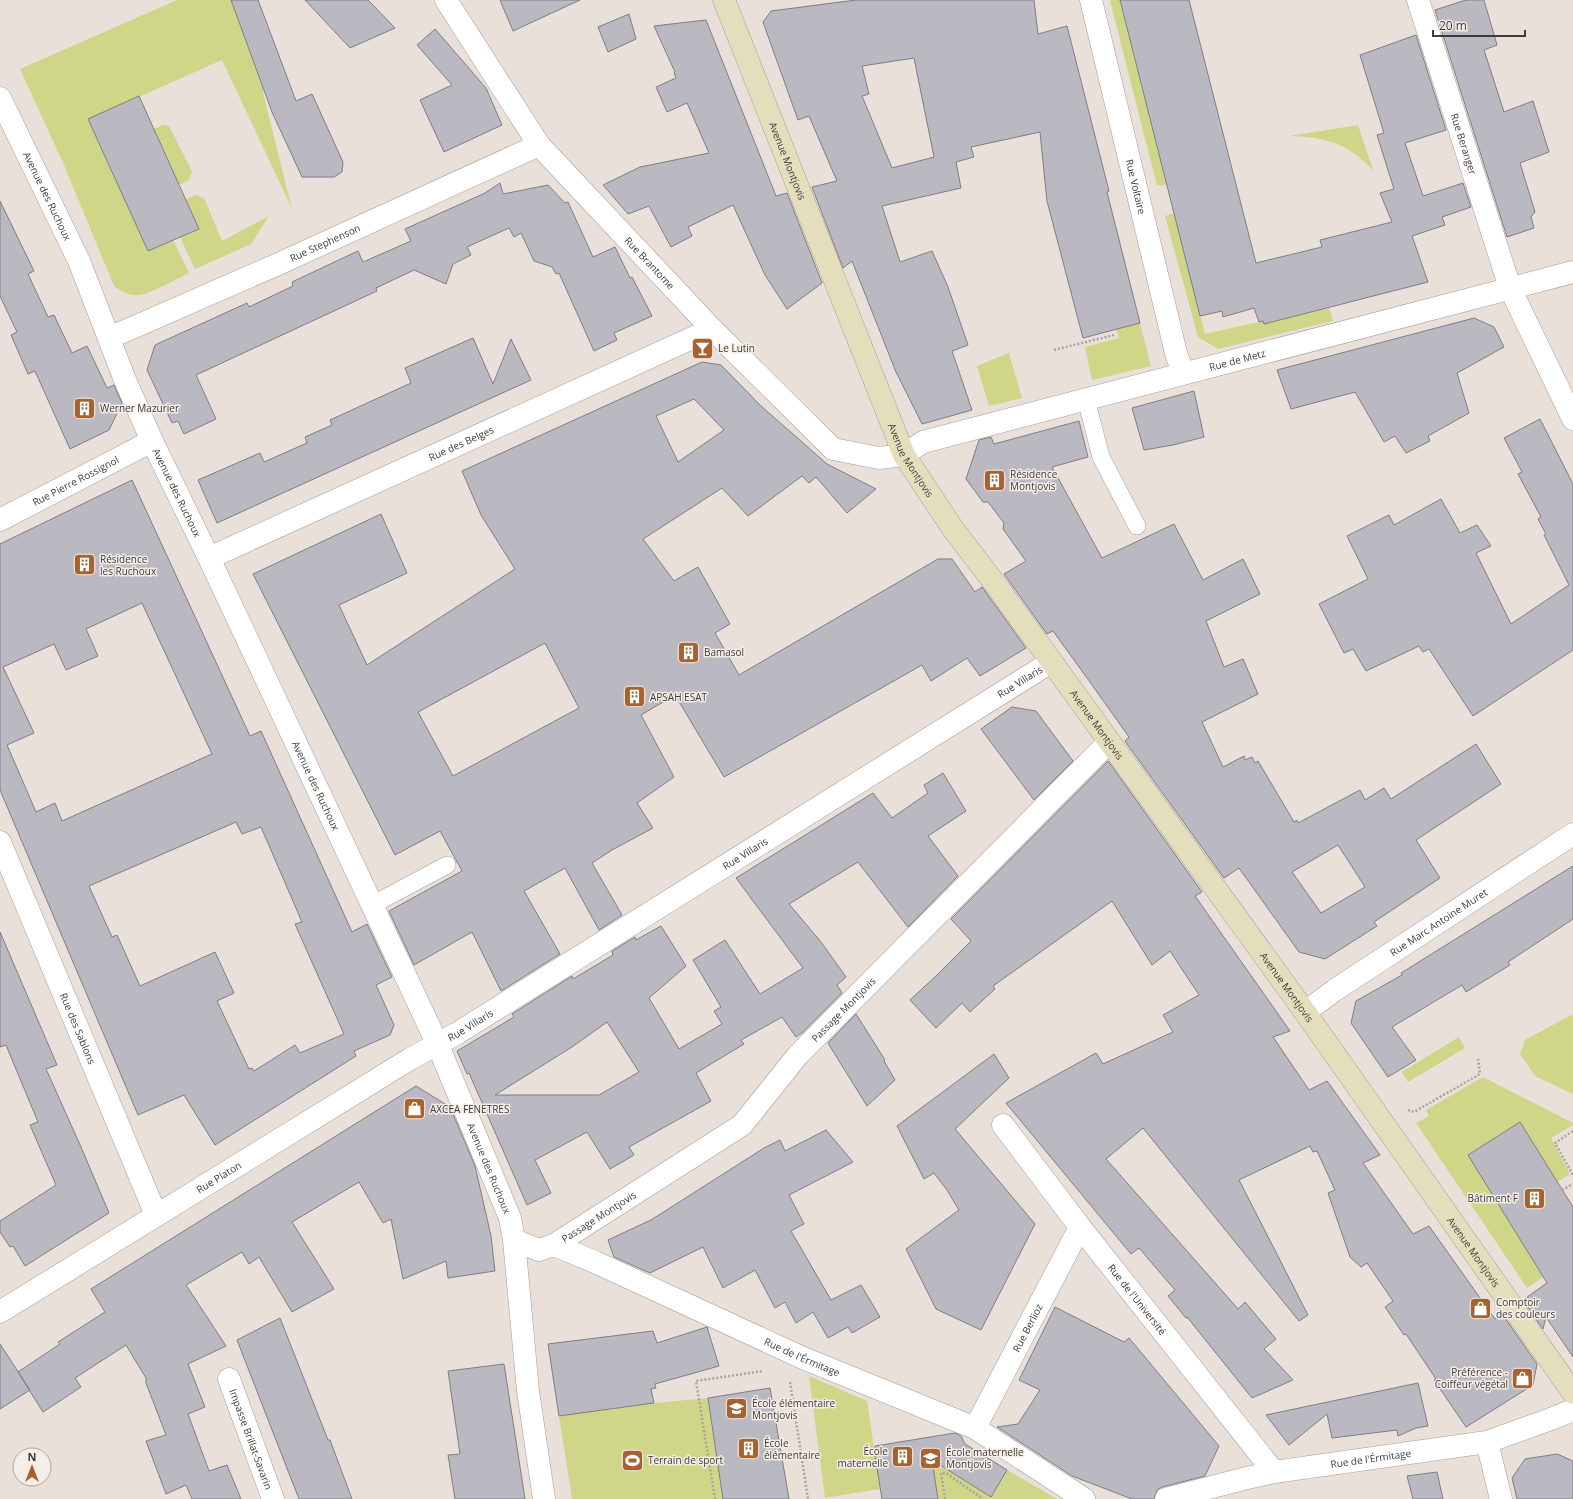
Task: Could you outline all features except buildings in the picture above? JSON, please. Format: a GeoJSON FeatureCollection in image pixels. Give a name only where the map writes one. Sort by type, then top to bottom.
{"type":"FeatureCollection","features":[{"type":"Feature","properties":{"kind":"main road","name":"Avenue Montjovis"},"geometry":{"type":"LineString","coordinates":[[724,0],[904,455],[953,529],[1305,1012],[1573,1393]]}},
{"type":"Feature","properties":{"kind":"street","name":"Rue Brantome"},"geometry":{"type":"LineString","coordinates":[[446,0],[539,145],[712,329],[833,449],[879,458],[904,455]]}},
{"type":"Feature","properties":{"kind":"street","name":"Rue Voltaire"},"geometry":{"type":"LineString","coordinates":[[1091,0],[1175,346],[1183,373]]}},
{"type":"Feature","properties":{"kind":"street","name":"Rue Beranger"},"geometry":{"type":"LineString","coordinates":[[1418,0],[1510,288]]}},
{"type":"Feature","properties":{"kind":"street","name":"Avenue des Ruchoux"},"geometry":{"type":"LineString","coordinates":[[0,98],[7,129],[79,262],[125,380],[152,442],[209,558],[437,1043],[510,1218],[514,1240],[528,1391],[544,1499]]}},
{"type":"Feature","properties":{"kind":"street","name":"Rue Stephenson"},"geometry":{"type":"LineString","coordinates":[[109,338],[284,261],[539,145]]}},
{"type":"Feature","properties":{"kind":"street","name":"Rue de Metz"},"geometry":{"type":"LineString","coordinates":[[904,455],[923,442],[1573,272]]}},
{"type":"Feature","properties":{"kind":"street"},"geometry":{"type":"LineString","coordinates":[[1510,288],[1573,419]]}},
{"type":"Feature","properties":{"kind":"street","name":"Rue des Belges"},"geometry":{"type":"LineString","coordinates":[[209,558],[712,329]]}},
{"type":"Feature","properties":{"kind":"street","name":"Rue Pierre Rossignol"},"geometry":{"type":"LineString","coordinates":[[0,520],[152,442]]}},
{"type":"Feature","properties":{"kind":"street","name":"Rue Villaris"},"geometry":{"type":"LineString","coordinates":[[437,1043],[456,1034],[1051,662]]}},
{"type":"Feature","properties":{"kind":"street","name":"Passage Montjovis"},"geometry":{"type":"LineString","coordinates":[[554,1245],[742,1125],[798,1055],[1109,742]]}},
{"type":"Feature","properties":{"kind":"street","name":"Rue Marc Antoine Muret"},"geometry":{"type":"LineString","coordinates":[[1305,1012],[1335,990],[1573,834]]}},
{"type":"Feature","properties":{"kind":"street","name":"Rue des Sablons"},"geometry":{"type":"LineString","coordinates":[[0,842],[156,1215]]}},
{"type":"Feature","properties":{"kind":"street","name":"Rue Platon"},"geometry":{"type":"LineString","coordinates":[[0,1312],[437,1043]]}},
{"type":"Feature","properties":{"kind":"street","name":"Rue de l'Université"},"geometry":{"type":"LineString","coordinates":[[1003,1125],[1080,1227],[1274,1472]]}},
{"type":"Feature","properties":{"kind":"street","name":"Rue Berlioz"},"geometry":{"type":"LineString","coordinates":[[975,1428],[1080,1227]]}},
{"type":"Feature","properties":{"kind":"street"},"geometry":{"type":"LineString","coordinates":[[514,1240],[539,1250],[554,1245]]}},
{"type":"Feature","properties":{"kind":"street","name":"Rue de l'Érmitage"},"geometry":{"type":"LineString","coordinates":[[554,1245],[595,1262],[803,1358],[975,1428],[1084,1499]]}},
{"type":"Feature","properties":{"kind":"street","name":"Impasse Brillat-Savarin"},"geometry":{"type":"LineString","coordinates":[[229,1379],[273,1499]]}},
{"type":"Feature","properties":{"kind":"street","name":"Rue de l'Érmitage"},"geometry":{"type":"LineString","coordinates":[[1166,1499],[1274,1472],[1487,1442],[1573,1410]]}},
{"type":"Feature","properties":{"kind":"street"},"geometry":{"type":"LineString","coordinates":[[1487,1442],[1501,1499]]}},
{"type":"Feature","properties":{"kind":"lane"},"geometry":{"type":"LineString","coordinates":[[1086,399],[1101,457],[1137,526]]}},
{"type":"Feature","properties":{"kind":"lane"},"geometry":{"type":"LineString","coordinates":[[372,905],[447,865]]}},
{"type":"Feature","properties":{"kind":"path"},"geometry":{"type":"LineString","coordinates":[[1054,350],[1114,335]]}},
{"type":"Feature","properties":{"kind":"path"},"geometry":{"type":"LineString","coordinates":[[1402,1109],[1414,1112],[1480,1074],[1478,1058]]}},
{"type":"Feature","properties":{"kind":"path"},"geometry":{"type":"LineString","coordinates":[[1573,1131],[1555,1143],[1573,1175]]}},
{"type":"Feature","properties":{"kind":"path"},"geometry":{"type":"LineString","coordinates":[[1562,1190],[1573,1184]]}},
{"type":"Feature","properties":{"kind":"path"},"geometry":{"type":"LineString","coordinates":[[803,1358],[795,1375],[789,1373],[808,1499]]}},
{"type":"Feature","properties":{"kind":"path"},"geometry":{"type":"LineString","coordinates":[[715,1499],[696,1381],[767,1370]]}},
{"type":"Feature","properties":{"kind":"path"},"geometry":{"type":"LineString","coordinates":[[945,1499],[941,1474],[946,1473],[983,1499]]}},
{"type":"Feature","properties":{"kind":"green space"},"geometry":{"type":"Polygon","coordinates":[[[177,0],[231,0],[263,88],[292,209],[222,60],[89,119],[148,251],[173,240],[189,273],[150,292],[140,295],[133,295],[123,292],[114,286],[64,165],[20,69],[177,0]]]}},
{"type":"Feature","properties":{"kind":"green space"},"geometry":{"type":"Polygon","coordinates":[[[1110,0],[1120,0],[1167,184],[1157,186],[1110,0]]]}},
{"type":"Feature","properties":{"kind":"green space"},"geometry":{"type":"Polygon","coordinates":[[[163,125],[169,126],[192,171],[189,180],[179,185],[154,129],[163,125]]]}},
{"type":"Feature","properties":{"kind":"green space"},"geometry":{"type":"Polygon","coordinates":[[[1358,125],[1373,170],[1352,152],[1335,143],[1312,138],[1289,136],[1358,125]]]}},
{"type":"Feature","properties":{"kind":"green space"},"geometry":{"type":"Polygon","coordinates":[[[196,195],[204,198],[222,241],[269,216],[251,244],[195,269],[180,237],[199,229],[186,199],[196,195]]]}},
{"type":"Feature","properties":{"kind":"green space"},"geometry":{"type":"Polygon","coordinates":[[[1174,213],[1205,334],[1263,321],[1264,323],[1329,308],[1333,321],[1218,349],[1198,337],[1165,216],[1174,213]]]}},
{"type":"Feature","properties":{"kind":"green space"},"geometry":{"type":"Polygon","coordinates":[[[1140,323],[1151,366],[1092,380],[1085,347],[1119,338],[1116,329],[1140,323]]]}},
{"type":"Feature","properties":{"kind":"green space"},"geometry":{"type":"Polygon","coordinates":[[[1009,353],[1022,398],[989,406],[977,366],[1009,353]]]}},
{"type":"Feature","properties":{"kind":"green space"},"geometry":{"type":"Polygon","coordinates":[[[1573,1014],[1573,1094],[1535,1076],[1520,1054],[1525,1040],[1573,1014]]]}},
{"type":"Feature","properties":{"kind":"green space"},"geometry":{"type":"Polygon","coordinates":[[[1459,1037],[1465,1048],[1408,1082],[1402,1072],[1459,1037]]]}},
{"type":"Feature","properties":{"kind":"green space"},"geometry":{"type":"Polygon","coordinates":[[[1483,1077],[1573,1123],[1573,1125],[1551,1138],[1570,1174],[1557,1182],[1520,1122],[1468,1155],[1573,1257],[1527,1288],[1416,1123],[1429,1116],[1426,1110],[1483,1077]]]}},
{"type":"Feature","properties":{"kind":"green space"},"geometry":{"type":"Polygon","coordinates":[[[809,1376],[867,1401],[880,1489],[825,1498],[809,1376]]]}},
{"type":"Feature","properties":{"kind":"green space"},"geometry":{"type":"Polygon","coordinates":[[[708,1398],[723,1499],[572,1499],[559,1416],[654,1403],[708,1398]]]}},
{"type":"Feature","properties":{"kind":"green space"},"geometry":{"type":"Polygon","coordinates":[[[933,1468],[945,1468],[991,1497],[1007,1470],[1057,1499],[938,1499],[933,1468]]]}},
{"type":"Feature","properties":{"kind":"place","name":"Le Lutin"},"geometry":{"type":"Point","coordinates":[703,348]}},
{"type":"Feature","properties":{"kind":"place","name":"Werner Mazurier"},"geometry":{"type":"Point","coordinates":[84,408]}},
{"type":"Feature","properties":{"kind":"place","name":"Résidence Montjovis"},"geometry":{"type":"Point","coordinates":[994,480]}},
{"type":"Feature","properties":{"kind":"place","name":"Résidence les Ruchoux"},"geometry":{"type":"Point","coordinates":[85,565]}},
{"type":"Feature","properties":{"kind":"place","name":"Bamasol"},"geometry":{"type":"Point","coordinates":[688,652]}},
{"type":"Feature","properties":{"kind":"place","name":"APSAH ESAT"},"geometry":{"type":"Point","coordinates":[635,697]}},
{"type":"Feature","properties":{"kind":"place","name":"AXCEA FENETRES"},"geometry":{"type":"Point","coordinates":[414,1109]}},
{"type":"Feature","properties":{"kind":"place","name":"Bâtiment F"},"geometry":{"type":"Point","coordinates":[1534,1198]}},
{"type":"Feature","properties":{"kind":"place","name":"Comptoir des couleurs"},"geometry":{"type":"Point","coordinates":[1480,1308]}},
{"type":"Feature","properties":{"kind":"place","name":"Préférence - Coiffeur végétal"},"geometry":{"type":"Point","coordinates":[1523,1378]}},
{"type":"Feature","properties":{"kind":"place","name":"École élémentaire Montjovis"},"geometry":{"type":"Point","coordinates":[737,1409]}},
{"type":"Feature","properties":{"kind":"place","name":"École élémentaire"},"geometry":{"type":"Point","coordinates":[748,1449]}},
{"type":"Feature","properties":{"kind":"place","name":"École maternelle"},"geometry":{"type":"Point","coordinates":[903,1457]}},
{"type":"Feature","properties":{"kind":"place","name":"École maternelle Montjovis"},"geometry":{"type":"Point","coordinates":[931,1458]}},
{"type":"Feature","properties":{"kind":"place","name":"Terrain de sport"},"geometry":{"type":"Point","coordinates":[632,1460]}}]}
